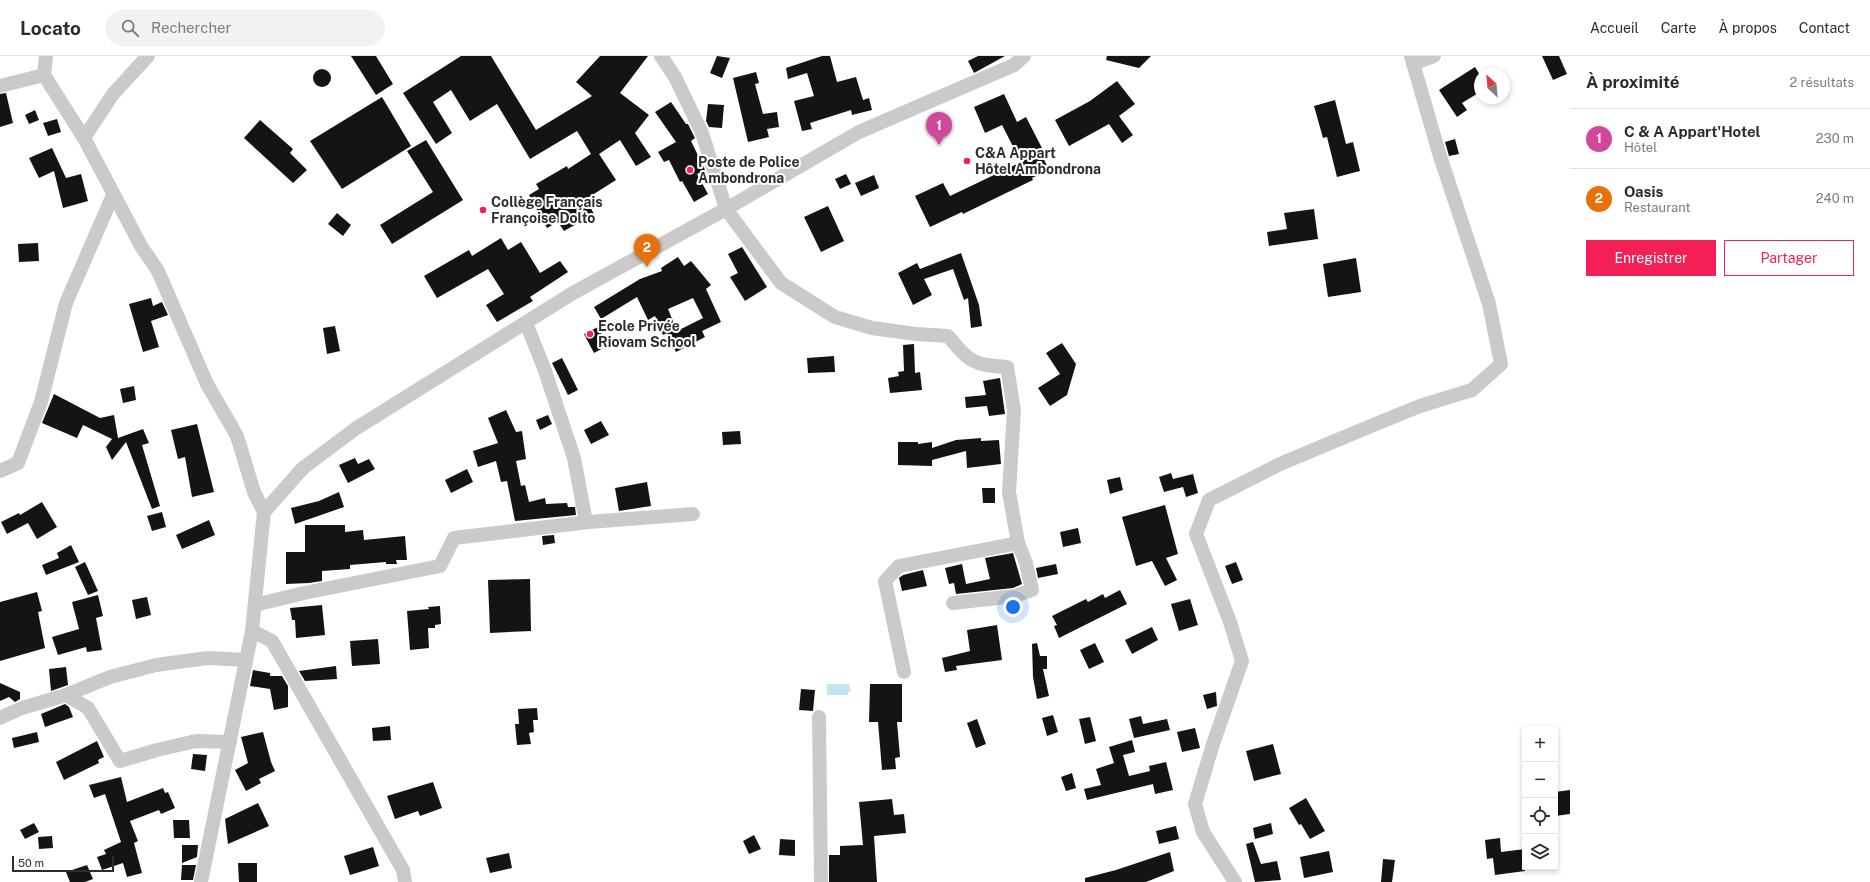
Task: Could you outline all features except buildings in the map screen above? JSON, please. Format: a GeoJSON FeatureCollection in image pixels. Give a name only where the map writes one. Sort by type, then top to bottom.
{"type":"FeatureCollection","features":[{"type":"Feature","properties":{"kind":"street"},"geometry":{"type":"LineString","coordinates":[[46,56],[44,75],[84,138],[141,246],[158,271],[207,384],[238,436],[254,492],[264,512],[252,631],[201,882]]}},
{"type":"Feature","properties":{"kind":"street"},"geometry":{"type":"LineString","coordinates":[[84,138],[113,94],[148,56]]}},
{"type":"Feature","properties":{"kind":"street"},"geometry":{"type":"LineString","coordinates":[[661,56],[675,77],[702,133],[726,209],[781,283],[836,317],[872,328],[916,334],[948,336],[966,357],[982,366],[1007,367],[1014,410],[1009,492],[1018,543],[1026,563],[1032,590],[1015,596],[953,603]]}},
{"type":"Feature","properties":{"kind":"street"},"geometry":{"type":"LineString","coordinates":[[264,512],[303,468],[354,429],[573,293],[726,209],[859,132],[1014,65],[1024,56]]}},
{"type":"Feature","properties":{"kind":"street"},"geometry":{"type":"LineString","coordinates":[[1235,882],[1203,832],[1195,804],[1213,744],[1242,661],[1230,622],[1196,534],[1209,500],[1280,464],[1366,428],[1420,406],[1472,390],[1501,364],[1489,304],[1439,153],[1412,60],[1434,56]]}},
{"type":"Feature","properties":{"kind":"street"},"geometry":{"type":"LineString","coordinates":[[0,86],[44,75]]}},
{"type":"Feature","properties":{"kind":"street"},"geometry":{"type":"LineString","coordinates":[[0,471],[18,463],[41,402],[66,303],[113,195]]}},
{"type":"Feature","properties":{"kind":"street"},"geometry":{"type":"LineString","coordinates":[[526,323],[544,368],[574,458],[586,522]]}},
{"type":"Feature","properties":{"kind":"street"},"geometry":{"type":"LineString","coordinates":[[255,605],[319,590],[440,566],[454,538],[586,522],[692,514]]}},
{"type":"Feature","properties":{"kind":"street"},"geometry":{"type":"LineString","coordinates":[[904,672],[885,581],[899,566],[1018,543]]}},
{"type":"Feature","properties":{"kind":"street"},"geometry":{"type":"LineString","coordinates":[[252,631],[272,641],[403,870],[405,882]]}},
{"type":"Feature","properties":{"kind":"street"},"geometry":{"type":"LineString","coordinates":[[0,718],[22,708],[66,695],[110,677],[156,665],[208,658],[246,660]]}},
{"type":"Feature","properties":{"kind":"street"},"geometry":{"type":"LineString","coordinates":[[66,695],[88,708],[120,761],[156,750],[196,741],[230,742]]}},
{"type":"Feature","properties":{"kind":"street"},"geometry":{"type":"LineString","coordinates":[[819,717],[821,882]]}},
{"type":"Feature","properties":{"kind":"water"},"geometry":{"type":"Polygon","coordinates":[[[827,684],[849,684],[851,692],[848,692],[848,695],[827,695],[827,684]]]}},
{"type":"Feature","properties":{"kind":"place","name":"C & A Appart'Hotel"},"geometry":{"type":"Point","coordinates":[939,145]}},
{"type":"Feature","properties":{"kind":"place","name":"C&A Appart Hôtel Ambondrona"},"geometry":{"type":"Point","coordinates":[967,161]}},
{"type":"Feature","properties":{"kind":"place","name":"Poste de Police Ambondrona"},"geometry":{"type":"Point","coordinates":[690,170]}},
{"type":"Feature","properties":{"kind":"place","name":"Collège Français Françoise Dolto"},"geometry":{"type":"Point","coordinates":[483,210]}},
{"type":"Feature","properties":{"kind":"place","name":"Oasis"},"geometry":{"type":"Point","coordinates":[647,267]}},
{"type":"Feature","properties":{"kind":"place","name":"Ecole Privée Riovam School"},"geometry":{"type":"Point","coordinates":[590,334]}}]}
